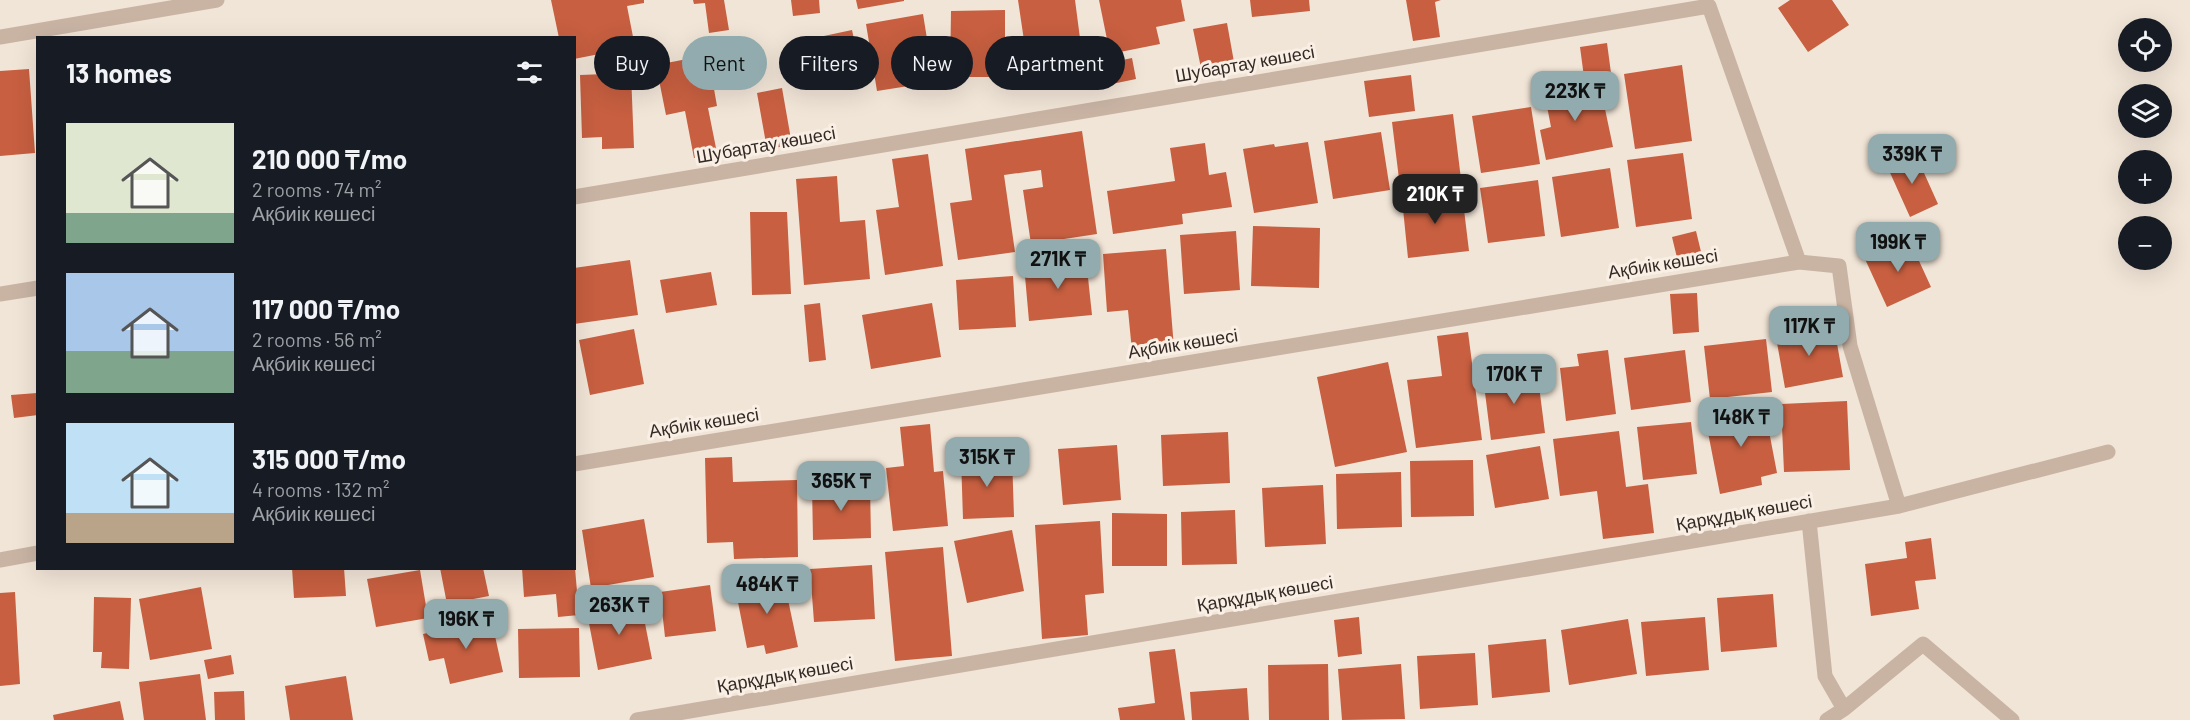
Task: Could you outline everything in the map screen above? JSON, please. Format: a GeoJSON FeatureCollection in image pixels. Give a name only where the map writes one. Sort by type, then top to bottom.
{"type":"FeatureCollection","features":[{"type":"Feature","properties":{"kind":"street"},"geometry":{"type":"LineString","coordinates":[[0,37],[217,0]]}},
{"type":"Feature","properties":{"kind":"street","name":"Шубартау көшесі"},"geometry":{"type":"LineString","coordinates":[[576,197],[1709,6],[1799,262]]}},
{"type":"Feature","properties":{"kind":"street","name":"Ақбиік көшесі"},"geometry":{"type":"LineString","coordinates":[[576,464],[1799,262],[1839,266],[1850,346],[1899,506]]}},
{"type":"Feature","properties":{"kind":"street"},"geometry":{"type":"LineString","coordinates":[[0,294],[36,288]]}},
{"type":"Feature","properties":{"kind":"street","name":"Қарқұдық көшесі"},"geometry":{"type":"LineString","coordinates":[[637,720],[1899,506],[2108,452]]}},
{"type":"Feature","properties":{"kind":"street"},"geometry":{"type":"LineString","coordinates":[[1809,521],[1825,676],[1844,709]]}},
{"type":"Feature","properties":{"kind":"street"},"geometry":{"type":"LineString","coordinates":[[0,560],[36,554]]}},
{"type":"Feature","properties":{"kind":"street"},"geometry":{"type":"LineString","coordinates":[[1827,720],[1844,709],[1923,644],[2012,720]]}},
{"type":"Feature","properties":{"kind":"building"},"geometry":{"type":"Polygon","coordinates":[[[551,0],[644,0],[644,3],[627,6],[633,36],[594,36],[594,55],[576,59],[576,36],[559,36],[551,0]]]}},
{"type":"Feature","properties":{"kind":"building"},"geometry":{"type":"Polygon","coordinates":[[[693,0],[724,0],[729,30],[709,33],[705,3],[694,4],[693,0]]]}},
{"type":"Feature","properties":{"kind":"building"},"geometry":{"type":"Polygon","coordinates":[[[791,0],[819,0],[820,13],[793,16],[791,0]]]}},
{"type":"Feature","properties":{"kind":"building"},"geometry":{"type":"Polygon","coordinates":[[[856,0],[904,0],[904,1],[858,9],[856,0]]]}},
{"type":"Feature","properties":{"kind":"building"},"geometry":{"type":"Polygon","coordinates":[[[1018,0],[1075,0],[1080,36],[1023,36],[1018,0]]]}},
{"type":"Feature","properties":{"kind":"building"},"geometry":{"type":"Polygon","coordinates":[[[1099,0],[1181,0],[1185,21],[1156,27],[1160,44],[1125,51],[1125,36],[1106,36],[1099,0]]]}},
{"type":"Feature","properties":{"kind":"building"},"geometry":{"type":"Polygon","coordinates":[[[1250,0],[1309,0],[1310,11],[1252,17],[1250,0]]]}},
{"type":"Feature","properties":{"kind":"building"},"geometry":{"type":"Polygon","coordinates":[[[1406,0],[1441,0],[1435,2],[1440,37],[1413,41],[1406,0]]]}},
{"type":"Feature","properties":{"kind":"building"},"geometry":{"type":"Polygon","coordinates":[[[1790,0],[1832,0],[1849,25],[1808,52],[1778,8],[1790,0]]]}},
{"type":"Feature","properties":{"kind":"building"},"geometry":{"type":"Polygon","coordinates":[[[1005,10],[1005,36],[985,36],[985,77],[973,77],[973,36],[951,36],[951,11],[1005,10]]]}},
{"type":"Feature","properties":{"kind":"building"},"geometry":{"type":"Polygon","coordinates":[[[923,14],[927,36],[891,36],[891,89],[877,91],[879,90],[879,36],[868,36],[866,24],[923,14]]]}},
{"type":"Feature","properties":{"kind":"building"},"geometry":{"type":"Polygon","coordinates":[[[1227,23],[1234,62],[1201,68],[1193,29],[1227,23]]]}},
{"type":"Feature","properties":{"kind":"building"},"geometry":{"type":"Polygon","coordinates":[[[852,30],[853,36],[824,36],[852,30]]]}},
{"type":"Feature","properties":{"kind":"building"},"geometry":{"type":"Polygon","coordinates":[[[1607,43],[1611,73],[1584,77],[1580,47],[1607,43]]]}},
{"type":"Feature","properties":{"kind":"building"},"geometry":{"type":"Polygon","coordinates":[[[1132,58],[1136,79],[1125,81],[1125,59],[1132,58]]]}},
{"type":"Feature","properties":{"kind":"building"},"geometry":{"type":"Polygon","coordinates":[[[682,60],[682,90],[714,90],[717,106],[708,108],[717,153],[694,158],[685,111],[666,115],[661,90],[670,90],[670,62],[682,60]]]}},
{"type":"Feature","properties":{"kind":"building"},"geometry":{"type":"Polygon","coordinates":[[[1682,65],[1692,141],[1635,149],[1624,74],[1682,65]]]}},
{"type":"Feature","properties":{"kind":"building"},"geometry":{"type":"Polygon","coordinates":[[[29,69],[35,153],[0,156],[0,71],[29,69]]]}},
{"type":"Feature","properties":{"kind":"building"},"geometry":{"type":"Polygon","coordinates":[[[594,74],[594,90],[632,90],[634,148],[602,149],[602,137],[582,138],[580,75],[594,74]]]}},
{"type":"Feature","properties":{"kind":"building"},"geometry":{"type":"Polygon","coordinates":[[[1411,75],[1415,111],[1369,117],[1364,81],[1411,75]]]}},
{"type":"Feature","properties":{"kind":"building"},"geometry":{"type":"Polygon","coordinates":[[[1588,82],[1590,93],[1601,90],[1613,147],[1546,160],[1540,130],[1551,127],[1544,91],[1588,82]]]}},
{"type":"Feature","properties":{"kind":"building"},"geometry":{"type":"Polygon","coordinates":[[[782,90],[792,145],[767,149],[757,93],[782,90]]]}},
{"type":"Feature","properties":{"kind":"building"},"geometry":{"type":"Polygon","coordinates":[[[1531,107],[1540,164],[1481,173],[1472,116],[1531,107]]]}},
{"type":"Feature","properties":{"kind":"building"},"geometry":{"type":"Polygon","coordinates":[[[1453,114],[1461,179],[1400,187],[1392,122],[1453,114]]]}},
{"type":"Feature","properties":{"kind":"building"},"geometry":{"type":"Polygon","coordinates":[[[1082,131],[1097,234],[1031,244],[1023,190],[1043,187],[1041,170],[1004,175],[1015,252],[958,260],[950,203],[972,200],[965,149],[1082,131]]]}},
{"type":"Feature","properties":{"kind":"building"},"geometry":{"type":"Polygon","coordinates":[[[1381,132],[1390,190],[1333,199],[1324,141],[1381,132]]]}},
{"type":"Feature","properties":{"kind":"building"},"geometry":{"type":"Polygon","coordinates":[[[1308,142],[1318,203],[1254,213],[1243,149],[1308,142]]]}},
{"type":"Feature","properties":{"kind":"building"},"geometry":{"type":"Polygon","coordinates":[[[1205,143],[1209,175],[1226,172],[1232,207],[1182,214],[1183,224],[1113,234],[1107,191],[1175,181],[1170,148],[1205,143]]]}},
{"type":"Feature","properties":{"kind":"building"},"geometry":{"type":"Polygon","coordinates":[[[1683,153],[1692,219],[1636,227],[1627,160],[1683,153]]]}},
{"type":"Feature","properties":{"kind":"building"},"geometry":{"type":"Polygon","coordinates":[[[1915,153],[1938,204],[1910,217],[1887,166],[1915,153]]]}},
{"type":"Feature","properties":{"kind":"building"},"geometry":{"type":"Polygon","coordinates":[[[928,154],[943,266],[885,275],[876,210],[899,207],[892,159],[928,154]]]}},
{"type":"Feature","properties":{"kind":"building"},"geometry":{"type":"Polygon","coordinates":[[[1610,168],[1619,228],[1561,237],[1552,177],[1610,168]]]}},
{"type":"Feature","properties":{"kind":"building"},"geometry":{"type":"Polygon","coordinates":[[[837,176],[840,222],[865,220],[870,279],[804,285],[796,179],[837,176]]]}},
{"type":"Feature","properties":{"kind":"building"},"geometry":{"type":"Polygon","coordinates":[[[1538,180],[1545,236],[1488,243],[1480,188],[1538,180]]]}},
{"type":"Feature","properties":{"kind":"building"},"geometry":{"type":"Polygon","coordinates":[[[1462,193],[1469,251],[1408,258],[1402,199],[1462,193]]]}},
{"type":"Feature","properties":{"kind":"building"},"geometry":{"type":"Polygon","coordinates":[[[750,212],[787,212],[791,294],[752,295],[750,212]]]}},
{"type":"Feature","properties":{"kind":"building"},"geometry":{"type":"Polygon","coordinates":[[[1253,226],[1320,228],[1319,288],[1251,286],[1253,226]]]}},
{"type":"Feature","properties":{"kind":"building"},"geometry":{"type":"Polygon","coordinates":[[[1236,231],[1240,290],[1184,294],[1180,235],[1236,231]]]}},
{"type":"Feature","properties":{"kind":"building"},"geometry":{"type":"Polygon","coordinates":[[[1696,231],[1703,260],[1679,266],[1672,237],[1696,231]]]}},
{"type":"Feature","properties":{"kind":"building"},"geometry":{"type":"Polygon","coordinates":[[[1909,239],[1931,287],[1887,307],[1865,259],[1909,239]]]}},
{"type":"Feature","properties":{"kind":"building"},"geometry":{"type":"Polygon","coordinates":[[[1166,249],[1174,348],[1132,351],[1128,310],[1107,312],[1103,254],[1166,249]]]}},
{"type":"Feature","properties":{"kind":"building"},"geometry":{"type":"Polygon","coordinates":[[[1086,259],[1092,315],[1029,321],[1024,265],[1086,259]]]}},
{"type":"Feature","properties":{"kind":"building"},"geometry":{"type":"Polygon","coordinates":[[[630,260],[638,315],[576,324],[576,268],[630,260]]]}},
{"type":"Feature","properties":{"kind":"building"},"geometry":{"type":"Polygon","coordinates":[[[711,272],[717,305],[666,313],[660,280],[711,272]]]}},
{"type":"Feature","properties":{"kind":"building"},"geometry":{"type":"Polygon","coordinates":[[[1013,276],[1016,327],[959,330],[956,280],[1013,276]]]}},
{"type":"Feature","properties":{"kind":"building"},"geometry":{"type":"Polygon","coordinates":[[[1697,293],[1699,332],[1673,334],[1670,294],[1697,293]]]}},
{"type":"Feature","properties":{"kind":"building"},"geometry":{"type":"Polygon","coordinates":[[[820,303],[826,360],[809,362],[804,305],[820,303]]]}},
{"type":"Feature","properties":{"kind":"building"},"geometry":{"type":"Polygon","coordinates":[[[932,303],[941,357],[871,369],[862,315],[932,303]]]}},
{"type":"Feature","properties":{"kind":"building"},"geometry":{"type":"Polygon","coordinates":[[[1834,327],[1843,377],[1785,388],[1776,337],[1834,327]]]}},
{"type":"Feature","properties":{"kind":"building"},"geometry":{"type":"Polygon","coordinates":[[[634,329],[644,384],[590,395],[579,340],[634,329]]]}},
{"type":"Feature","properties":{"kind":"building"},"geometry":{"type":"Polygon","coordinates":[[[1468,332],[1482,440],[1416,448],[1407,380],[1442,376],[1437,336],[1468,332]]]}},
{"type":"Feature","properties":{"kind":"building"},"geometry":{"type":"Polygon","coordinates":[[[1766,339],[1772,392],[1710,399],[1704,346],[1766,339]]]}},
{"type":"Feature","properties":{"kind":"building"},"geometry":{"type":"Polygon","coordinates":[[[1608,350],[1616,414],[1566,421],[1560,368],[1579,366],[1577,354],[1608,350]]]}},
{"type":"Feature","properties":{"kind":"building"},"geometry":{"type":"Polygon","coordinates":[[[1685,350],[1691,402],[1631,410],[1624,358],[1685,350]]]}},
{"type":"Feature","properties":{"kind":"building"},"geometry":{"type":"Polygon","coordinates":[[[1388,362],[1407,452],[1335,467],[1317,377],[1388,362]]]}},
{"type":"Feature","properties":{"kind":"building"},"geometry":{"type":"Polygon","coordinates":[[[1537,370],[1545,433],[1491,440],[1483,377],[1537,370]]]}},
{"type":"Feature","properties":{"kind":"building"},"geometry":{"type":"Polygon","coordinates":[[[36,393],[36,415],[14,418],[11,395],[36,393]]]}},
{"type":"Feature","properties":{"kind":"building"},"geometry":{"type":"Polygon","coordinates":[[[1847,401],[1850,470],[1784,472],[1781,404],[1847,401]]]}},
{"type":"Feature","properties":{"kind":"building"},"geometry":{"type":"Polygon","coordinates":[[[1764,405],[1777,473],[1761,477],[1762,485],[1720,494],[1705,417],[1764,405]]]}},
{"type":"Feature","properties":{"kind":"building"},"geometry":{"type":"Polygon","coordinates":[[[1691,422],[1697,474],[1643,480],[1637,427],[1691,422]]]}},
{"type":"Feature","properties":{"kind":"building"},"geometry":{"type":"Polygon","coordinates":[[[930,424],[934,472],[943,471],[948,526],[893,531],[886,468],[904,466],[900,427],[930,424]]]}},
{"type":"Feature","properties":{"kind":"building"},"geometry":{"type":"Polygon","coordinates":[[[1619,431],[1626,487],[1648,484],[1654,533],[1603,539],[1597,491],[1560,496],[1553,439],[1619,431]]]}},
{"type":"Feature","properties":{"kind":"building"},"geometry":{"type":"Polygon","coordinates":[[[1228,432],[1230,483],[1163,486],[1161,435],[1228,432]]]}},
{"type":"Feature","properties":{"kind":"building"},"geometry":{"type":"Polygon","coordinates":[[[1117,445],[1121,500],[1063,505],[1058,449],[1117,445]]]}},
{"type":"Feature","properties":{"kind":"building"},"geometry":{"type":"Polygon","coordinates":[[[1540,446],[1549,499],[1495,508],[1486,455],[1540,446]]]}},
{"type":"Feature","properties":{"kind":"building"},"geometry":{"type":"Polygon","coordinates":[[[1012,456],[1014,517],[963,519],[961,458],[1012,456]]]}},
{"type":"Feature","properties":{"kind":"building"},"geometry":{"type":"Polygon","coordinates":[[[732,457],[733,482],[797,480],[798,557],[734,559],[733,542],[707,543],[705,458],[732,457]]]}},
{"type":"Feature","properties":{"kind":"building"},"geometry":{"type":"Polygon","coordinates":[[[1473,460],[1474,516],[1411,517],[1410,461],[1473,460]]]}},
{"type":"Feature","properties":{"kind":"building"},"geometry":{"type":"Polygon","coordinates":[[[1401,472],[1402,527],[1337,529],[1336,474],[1401,472]]]}},
{"type":"Feature","properties":{"kind":"building"},"geometry":{"type":"Polygon","coordinates":[[[870,484],[871,538],[813,540],[812,485],[870,484]]]}},
{"type":"Feature","properties":{"kind":"building"},"geometry":{"type":"Polygon","coordinates":[[[1323,485],[1326,544],[1265,547],[1262,488],[1323,485]]]}},
{"type":"Feature","properties":{"kind":"building"},"geometry":{"type":"Polygon","coordinates":[[[1235,510],[1237,564],[1182,565],[1181,512],[1235,510]]]}},
{"type":"Feature","properties":{"kind":"building"},"geometry":{"type":"Polygon","coordinates":[[[1112,513],[1167,514],[1167,566],[1112,566],[1112,513]]]}},
{"type":"Feature","properties":{"kind":"building"},"geometry":{"type":"Polygon","coordinates":[[[644,519],[654,577],[591,588],[582,530],[644,519]]]}},
{"type":"Feature","properties":{"kind":"building"},"geometry":{"type":"Polygon","coordinates":[[[1100,521],[1104,593],[1085,595],[1088,635],[1042,639],[1035,525],[1100,521]]]}},
{"type":"Feature","properties":{"kind":"building"},"geometry":{"type":"Polygon","coordinates":[[[1012,530],[1024,591],[967,603],[954,541],[1012,530]]]}},
{"type":"Feature","properties":{"kind":"building"},"geometry":{"type":"Polygon","coordinates":[[[1931,538],[1936,579],[1915,581],[1919,609],[1871,616],[1865,564],[1907,558],[1905,542],[1931,538]]]}},
{"type":"Feature","properties":{"kind":"building"},"geometry":{"type":"Polygon","coordinates":[[[943,547],[952,656],[895,661],[885,552],[943,547]]]}},
{"type":"Feature","properties":{"kind":"building"},"geometry":{"type":"Polygon","coordinates":[[[872,565],[875,619],[814,622],[810,569],[872,565]]]}},
{"type":"Feature","properties":{"kind":"building"},"geometry":{"type":"Polygon","coordinates":[[[292,570],[344,570],[346,596],[294,598],[292,570]]]}},
{"type":"Feature","properties":{"kind":"building"},"geometry":{"type":"Polygon","coordinates":[[[420,570],[428,618],[376,627],[367,579],[420,570]]]}},
{"type":"Feature","properties":{"kind":"building"},"geometry":{"type":"Polygon","coordinates":[[[440,570],[483,570],[489,596],[447,604],[440,570]]]}},
{"type":"Feature","properties":{"kind":"building"},"geometry":{"type":"Polygon","coordinates":[[[522,570],[575,570],[579,615],[558,617],[556,594],[524,597],[522,570]]]}},
{"type":"Feature","properties":{"kind":"building"},"geometry":{"type":"Polygon","coordinates":[[[783,576],[798,647],[766,654],[764,645],[747,648],[735,587],[783,576]]]}},
{"type":"Feature","properties":{"kind":"building"},"geometry":{"type":"Polygon","coordinates":[[[710,585],[716,631],[665,637],[660,592],[710,585]]]}},
{"type":"Feature","properties":{"kind":"building"},"geometry":{"type":"Polygon","coordinates":[[[201,587],[212,649],[150,660],[139,599],[201,587]]]}},
{"type":"Feature","properties":{"kind":"building"},"geometry":{"type":"Polygon","coordinates":[[[15,592],[20,684],[0,686],[0,593],[15,592]]]}},
{"type":"Feature","properties":{"kind":"building"},"geometry":{"type":"Polygon","coordinates":[[[1773,594],[1777,647],[1721,652],[1717,598],[1773,594]]]}},
{"type":"Feature","properties":{"kind":"building"},"geometry":{"type":"Polygon","coordinates":[[[94,597],[131,598],[129,669],[101,668],[102,652],[93,652],[94,597]]]}},
{"type":"Feature","properties":{"kind":"building"},"geometry":{"type":"Polygon","coordinates":[[[641,603],[652,659],[598,670],[587,613],[641,603]]]}},
{"type":"Feature","properties":{"kind":"building"},"geometry":{"type":"Polygon","coordinates":[[[1359,617],[1362,654],[1338,657],[1334,620],[1359,617]]]}},
{"type":"Feature","properties":{"kind":"building"},"geometry":{"type":"Polygon","coordinates":[[[1705,617],[1709,670],[1646,676],[1641,622],[1705,617]]]}},
{"type":"Feature","properties":{"kind":"building"},"geometry":{"type":"Polygon","coordinates":[[[491,618],[503,672],[450,684],[444,658],[429,661],[423,634],[491,618]]]}},
{"type":"Feature","properties":{"kind":"building"},"geometry":{"type":"Polygon","coordinates":[[[1628,619],[1637,674],[1569,685],[1561,630],[1628,619]]]}},
{"type":"Feature","properties":{"kind":"building"},"geometry":{"type":"Polygon","coordinates":[[[579,628],[580,677],[519,678],[518,629],[579,628]]]}},
{"type":"Feature","properties":{"kind":"building"},"geometry":{"type":"Polygon","coordinates":[[[1546,639],[1550,692],[1492,698],[1488,645],[1546,639]]]}},
{"type":"Feature","properties":{"kind":"building"},"geometry":{"type":"Polygon","coordinates":[[[1175,649],[1185,720],[1120,720],[1118,708],[1155,703],[1149,652],[1175,649]]]}},
{"type":"Feature","properties":{"kind":"building"},"geometry":{"type":"Polygon","coordinates":[[[1475,653],[1478,705],[1420,709],[1417,656],[1475,653]]]}},
{"type":"Feature","properties":{"kind":"building"},"geometry":{"type":"Polygon","coordinates":[[[231,655],[234,674],[208,679],[204,660],[231,655]]]}},
{"type":"Feature","properties":{"kind":"building"},"geometry":{"type":"Polygon","coordinates":[[[1328,664],[1329,720],[1269,720],[1268,665],[1328,664]]]}},
{"type":"Feature","properties":{"kind":"building"},"geometry":{"type":"Polygon","coordinates":[[[1401,664],[1405,719],[1342,720],[1338,669],[1401,664]]]}},
{"type":"Feature","properties":{"kind":"building"},"geometry":{"type":"Polygon","coordinates":[[[200,674],[206,720],[144,720],[139,682],[200,674]]]}},
{"type":"Feature","properties":{"kind":"building"},"geometry":{"type":"Polygon","coordinates":[[[346,676],[353,720],[290,720],[285,686],[346,676]]]}},
{"type":"Feature","properties":{"kind":"building"},"geometry":{"type":"Polygon","coordinates":[[[1247,688],[1249,720],[1192,720],[1190,692],[1247,688]]]}},
{"type":"Feature","properties":{"kind":"building"},"geometry":{"type":"Polygon","coordinates":[[[244,691],[245,720],[215,720],[214,692],[244,691]]]}},
{"type":"Feature","properties":{"kind":"building"},"geometry":{"type":"Polygon","coordinates":[[[120,701],[124,720],[54,720],[53,715],[120,701]]]}}]}
